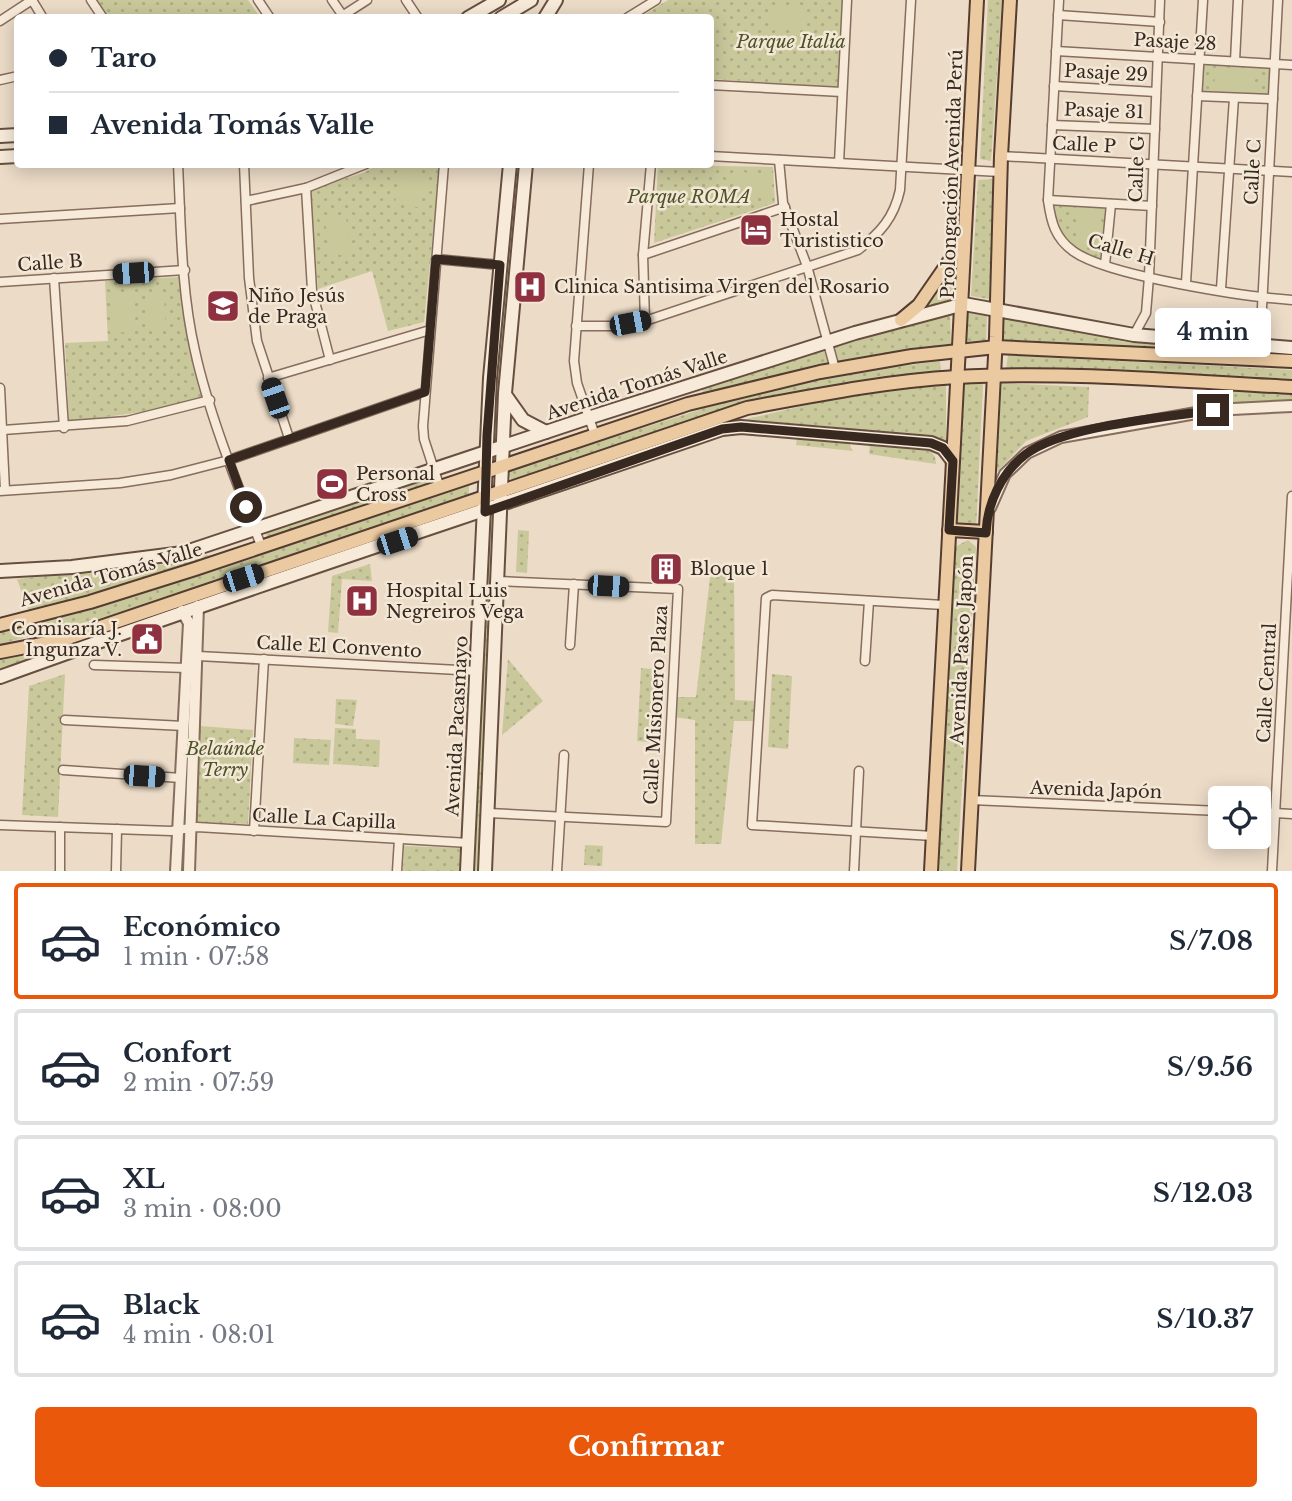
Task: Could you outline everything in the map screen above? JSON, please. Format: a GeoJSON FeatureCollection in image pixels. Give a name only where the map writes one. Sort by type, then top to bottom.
{"type":"FeatureCollection","features":[{"type":"Feature","properties":{"kind":"main road"},"geometry":{"type":"LineString","coordinates":[[512,9],[531,0]]}},
{"type":"Feature","properties":{"kind":"main road","name":"Prolongación Avenida Perú"},"geometry":{"type":"LineString","coordinates":[[960,350],[977,0]]}},
{"type":"Feature","properties":{"kind":"main road"},"geometry":{"type":"LineString","coordinates":[[996,347],[1000,173],[1010,0]]}},
{"type":"Feature","properties":{"kind":"main road"},"geometry":{"type":"LineString","coordinates":[[474,14],[492,2]]}},
{"type":"Feature","properties":{"kind":"main road","name":"Avenida Pacasmayo"},"geometry":{"type":"LineString","coordinates":[[467,871],[486,452],[510,168]]}},
{"type":"Feature","properties":{"kind":"main road","name":"Avenida Pacasmayo"},"geometry":{"type":"LineString","coordinates":[[485,871],[505,393],[526,168]]}},
{"type":"Feature","properties":{"kind":"main road"},"geometry":{"type":"LineString","coordinates":[[901,320],[919,305],[966,237]]}},
{"type":"Feature","properties":{"kind":"main road","name":"Avenida Tomás Valle"},"geometry":{"type":"LineString","coordinates":[[0,571],[15,568],[72,567],[183,553],[545,432],[827,342],[964,304],[1134,335],[1292,348]]}},
{"type":"Feature","properties":{"kind":"main road","name":"Avenida Tomás Valle"},"geometry":{"type":"LineString","coordinates":[[0,625],[90,602],[262,548],[688,404],[835,369],[996,347],[1292,361]]}},
{"type":"Feature","properties":{"kind":"main road","name":"Avenida Paseo Japón"},"geometry":{"type":"LineString","coordinates":[[968,871],[996,347]]}},
{"type":"Feature","properties":{"kind":"main road","name":"Avenida Paseo Japón"},"geometry":{"type":"LineString","coordinates":[[931,871],[960,350]]}},
{"type":"Feature","properties":{"kind":"main road"},"geometry":{"type":"LineString","coordinates":[[0,652],[62,640],[747,408],[845,390],[958,377],[1090,377],[1292,387]]}},
{"type":"Feature","properties":{"kind":"main road"},"geometry":{"type":"LineString","coordinates":[[505,393],[517,415],[545,432]]}},
{"type":"Feature","properties":{"kind":"main road"},"geometry":{"type":"LineString","coordinates":[[0,677],[182,611],[485,512],[722,429],[741,427],[931,443],[943,448],[953,461]]}},
{"type":"Feature","properties":{"kind":"main road"},"geometry":{"type":"LineString","coordinates":[[949,530],[986,527]]}},
{"type":"Feature","properties":{"kind":"main road"},"geometry":{"type":"LineString","coordinates":[[0,562],[15,568]]}},
{"type":"Feature","properties":{"kind":"main road"},"geometry":{"type":"LineString","coordinates":[[477,671],[494,672]]}},
{"type":"Feature","properties":{"kind":"street"},"geometry":{"type":"LineString","coordinates":[[0,21],[32,0]]}},
{"type":"Feature","properties":{"kind":"street"},"geometry":{"type":"LineString","coordinates":[[346,14],[367,0]]}},
{"type":"Feature","properties":{"kind":"street"},"geometry":{"type":"LineString","coordinates":[[633,14],[656,0]]}},
{"type":"Feature","properties":{"kind":"street"},"geometry":{"type":"LineString","coordinates":[[839,163],[847,0]]}},
{"type":"Feature","properties":{"kind":"street"},"geometry":{"type":"LineString","coordinates":[[576,326],[616,326],[645,321],[858,250],[879,234],[895,211],[902,167],[911,0]]}},
{"type":"Feature","properties":{"kind":"street","name":"Calle H"},"geometry":{"type":"LineString","coordinates":[[1059,0],[1048,200],[1051,222],[1064,243],[1078,254],[1105,265],[1149,277],[1262,298],[1292,300]]}},
{"type":"Feature","properties":{"kind":"street","name":"Calle G"},"geometry":{"type":"LineString","coordinates":[[1134,335],[1146,313],[1149,277],[1160,0]]}},
{"type":"Feature","properties":{"kind":"street"},"geometry":{"type":"LineString","coordinates":[[1186,283],[1203,0]]}},
{"type":"Feature","properties":{"kind":"street"},"geometry":{"type":"LineString","coordinates":[[1235,61],[1238,0]]}},
{"type":"Feature","properties":{"kind":"street","name":"Calle C"},"geometry":{"type":"LineString","coordinates":[[1260,346],[1278,0]]}},
{"type":"Feature","properties":{"kind":"street"},"geometry":{"type":"LineString","coordinates":[[1058,15],[1160,22]]}},
{"type":"Feature","properties":{"kind":"street","name":"Pasaje 28"},"geometry":{"type":"LineString","coordinates":[[1056,51],[1292,65]]}},
{"type":"Feature","properties":{"kind":"street"},"geometry":{"type":"LineString","coordinates":[[714,85],[842,92]]}},
{"type":"Feature","properties":{"kind":"street","name":"Pasaje 29"},"geometry":{"type":"LineString","coordinates":[[1054,86],[1157,92]]}},
{"type":"Feature","properties":{"kind":"street"},"geometry":{"type":"LineString","coordinates":[[1197,96],[1273,99]]}},
{"type":"Feature","properties":{"kind":"street"},"geometry":{"type":"LineString","coordinates":[[1221,289],[1234,98]]}},
{"type":"Feature","properties":{"kind":"street","name":"Pasaje 31"},"geometry":{"type":"LineString","coordinates":[[1052,125],[1155,129]]}},
{"type":"Feature","properties":{"kind":"street"},"geometry":{"type":"LineString","coordinates":[[714,156],[1000,173]]}},
{"type":"Feature","properties":{"kind":"street","name":"Calle P"},"geometry":{"type":"LineString","coordinates":[[1001,156],[1292,172]]}},
{"type":"Feature","properties":{"kind":"street"},"geometry":{"type":"LineString","coordinates":[[779,160],[785,207],[807,266],[835,369]]}},
{"type":"Feature","properties":{"kind":"street"},"geometry":{"type":"LineString","coordinates":[[178,168],[192,338],[229,460],[262,548]]}},
{"type":"Feature","properties":{"kind":"street"},"geometry":{"type":"LineString","coordinates":[[244,168],[249,278],[257,341],[289,438]]}},
{"type":"Feature","properties":{"kind":"street"},"geometry":{"type":"LineString","coordinates":[[246,201],[306,188],[356,168]]}},
{"type":"Feature","properties":{"kind":"street"},"geometry":{"type":"LineString","coordinates":[[440,488],[423,433],[444,168]]}},
{"type":"Feature","properties":{"kind":"street"},"geometry":{"type":"LineString","coordinates":[[589,168],[574,373],[596,435]]}},
{"type":"Feature","properties":{"kind":"street"},"geometry":{"type":"LineString","coordinates":[[645,321],[643,255],[651,168]]}},
{"type":"Feature","properties":{"kind":"street"},"geometry":{"type":"LineString","coordinates":[[306,188],[312,290],[330,360]]}},
{"type":"Feature","properties":{"kind":"street"},"geometry":{"type":"LineString","coordinates":[[1048,200],[1152,206]]}},
{"type":"Feature","properties":{"kind":"street"},"geometry":{"type":"LineString","coordinates":[[1105,265],[1111,204]]}},
{"type":"Feature","properties":{"kind":"street"},"geometry":{"type":"LineString","coordinates":[[643,255],[785,207]]}},
{"type":"Feature","properties":{"kind":"street"},"geometry":{"type":"LineString","coordinates":[[0,219],[180,208]]}},
{"type":"Feature","properties":{"kind":"street"},"geometry":{"type":"LineString","coordinates":[[436,259],[500,265]]}},
{"type":"Feature","properties":{"kind":"street","name":"Calle B"},"geometry":{"type":"LineString","coordinates":[[0,282],[185,270]]}},
{"type":"Feature","properties":{"kind":"street"},"geometry":{"type":"LineString","coordinates":[[54,278],[64,428]]}},
{"type":"Feature","properties":{"kind":"street"},"geometry":{"type":"LineString","coordinates":[[268,378],[430,330]]}},
{"type":"Feature","properties":{"kind":"street"},"geometry":{"type":"LineString","coordinates":[[0,388],[3,430],[2,490],[148,479],[229,460],[425,392]]}},
{"type":"Feature","properties":{"kind":"street"},"geometry":{"type":"LineString","coordinates":[[3,430],[64,428],[144,419],[210,400]]}},
{"type":"Feature","properties":{"kind":"street"},"geometry":{"type":"LineString","coordinates":[[986,527],[991,502],[1005,474],[1027,453],[1061,437],[1213,410],[1292,405]]}},
{"type":"Feature","properties":{"kind":"street","name":"Calle Central"},"geometry":{"type":"LineString","coordinates":[[1272,871],[1292,496]]}},
{"type":"Feature","properties":{"kind":"street"},"geometry":{"type":"LineString","coordinates":[[499,580],[574,584],[570,646]]}},
{"type":"Feature","properties":{"kind":"street","name":"Calle Misionero Plaza"},"geometry":{"type":"LineString","coordinates":[[560,816],[666,822],[678,589],[574,584]]}},
{"type":"Feature","properties":{"kind":"street"},"geometry":{"type":"LineString","coordinates":[[933,836],[752,825],[766,598],[772,595],[944,605]]}},
{"type":"Feature","properties":{"kind":"street"},"geometry":{"type":"LineString","coordinates":[[865,661],[869,600]]}},
{"type":"Feature","properties":{"kind":"street"},"geometry":{"type":"LineString","coordinates":[[189,871],[198,606]]}},
{"type":"Feature","properties":{"kind":"street"},"geometry":{"type":"LineString","coordinates":[[176,871],[189,623],[182,611]]}},
{"type":"Feature","properties":{"kind":"street","name":"Calle El Convento"},"geometry":{"type":"LineString","coordinates":[[198,656],[477,671]]}},
{"type":"Feature","properties":{"kind":"street"},"geometry":{"type":"LineString","coordinates":[[254,831],[264,659]]}},
{"type":"Feature","properties":{"kind":"street"},"geometry":{"type":"LineString","coordinates":[[94,665],[187,668]]}},
{"type":"Feature","properties":{"kind":"street"},"geometry":{"type":"LineString","coordinates":[[65,720],[184,726]]}},
{"type":"Feature","properties":{"kind":"street"},"geometry":{"type":"LineString","coordinates":[[557,871],[564,755]]}},
{"type":"Feature","properties":{"kind":"street"},"geometry":{"type":"LineString","coordinates":[[63,770],[181,778]]}},
{"type":"Feature","properties":{"kind":"street"},"geometry":{"type":"LineString","coordinates":[[854,871],[859,771]]}},
{"type":"Feature","properties":{"kind":"street","name":"Avenida Japón"},"geometry":{"type":"LineString","coordinates":[[971,800],[1208,810]]}},
{"type":"Feature","properties":{"kind":"street"},"geometry":{"type":"LineString","coordinates":[[488,813],[560,816]]}},
{"type":"Feature","properties":{"kind":"street"},"geometry":{"type":"LineString","coordinates":[[1271,813],[1292,814]]}},
{"type":"Feature","properties":{"kind":"street","name":"Calle La Capilla"},"geometry":{"type":"LineString","coordinates":[[0,825],[178,830],[192,827],[469,843]]}},
{"type":"Feature","properties":{"kind":"street"},"geometry":{"type":"LineString","coordinates":[[60,827],[60,871]]}},
{"type":"Feature","properties":{"kind":"street"},"geometry":{"type":"LineString","coordinates":[[116,871],[117,829]]}},
{"type":"Feature","properties":{"kind":"street"},"geometry":{"type":"LineString","coordinates":[[397,871],[399,839]]}},
{"type":"Feature","properties":{"kind":"green space"},"geometry":{"type":"Polygon","coordinates":[[[92,0],[248,0],[258,14],[102,14],[92,0]]]}},
{"type":"Feature","properties":{"kind":"green space","name":"Parque Italia"},"geometry":{"type":"Polygon","coordinates":[[[668,0],[843,0],[838,87],[714,79],[714,14],[645,14],[668,0]]]}},
{"type":"Feature","properties":{"kind":"green space"},"geometry":{"type":"Polygon","coordinates":[[[988,0],[1002,0],[991,161],[980,159],[988,0]]]}},
{"type":"Feature","properties":{"kind":"green space"},"geometry":{"type":"Polygon","coordinates":[[[772,5],[805,7],[804,30],[771,28],[772,5]]]}},
{"type":"Feature","properties":{"kind":"green space"},"geometry":{"type":"Polygon","coordinates":[[[1200,61],[1270,64],[1268,96],[1199,93],[1200,61]]]}},
{"type":"Feature","properties":{"kind":"green space"},"geometry":{"type":"Polygon","coordinates":[[[1215,69],[1252,71],[1251,92],[1214,90],[1215,69]]]}},
{"type":"Feature","properties":{"kind":"green space","name":"Parque ROMA"},"geometry":{"type":"Polygon","coordinates":[[[773,167],[775,203],[654,243],[658,168],[773,167]]]}},
{"type":"Feature","properties":{"kind":"green space"},"geometry":{"type":"Polygon","coordinates":[[[372,168],[440,168],[424,322],[388,331],[372,271],[318,289],[310,189],[372,168]]]}},
{"type":"Feature","properties":{"kind":"green space"},"geometry":{"type":"Polygon","coordinates":[[[404,168],[429,175],[420,208],[395,202],[404,168]]]}},
{"type":"Feature","properties":{"kind":"green space"},"geometry":{"type":"Polygon","coordinates":[[[515,168],[522,168],[497,440],[490,443],[515,168]]]}},
{"type":"Feature","properties":{"kind":"green space"},"geometry":{"type":"Polygon","coordinates":[[[737,172],[770,174],[769,197],[736,196],[737,172]]]}},
{"type":"Feature","properties":{"kind":"green space"},"geometry":{"type":"Polygon","coordinates":[[[995,179],[989,299],[971,296],[978,180],[995,179]]]}},
{"type":"Feature","properties":{"kind":"green space"},"geometry":{"type":"Polygon","coordinates":[[[1052,203],[1106,206],[1102,262],[1067,241],[1058,226],[1052,203]]]}},
{"type":"Feature","properties":{"kind":"green space"},"geometry":{"type":"Polygon","coordinates":[[[1078,207],[1100,209],[1098,245],[1076,243],[1078,207]]]}},
{"type":"Feature","properties":{"kind":"green space"},"geometry":{"type":"Polygon","coordinates":[[[346,217],[350,254],[330,256],[325,219],[346,217]]]}},
{"type":"Feature","properties":{"kind":"green space"},"geometry":{"type":"Polygon","coordinates":[[[959,257],[956,299],[918,313],[959,257]]]}},
{"type":"Feature","properties":{"kind":"green space"},"geometry":{"type":"Polygon","coordinates":[[[180,277],[185,328],[204,397],[149,411],[69,422],[65,343],[108,341],[105,281],[180,277]]]}},
{"type":"Feature","properties":{"kind":"green space"},"geometry":{"type":"Polygon","coordinates":[[[134,295],[136,331],[114,333],[112,296],[134,295]]]}},
{"type":"Feature","properties":{"kind":"green space"},"geometry":{"type":"Polygon","coordinates":[[[145,296],[164,296],[166,328],[147,329],[145,296]]]}},
{"type":"Feature","properties":{"kind":"green space"},"geometry":{"type":"Polygon","coordinates":[[[982,311],[987,314],[986,343],[967,342],[968,313],[982,311]]]}},
{"type":"Feature","properties":{"kind":"green space"},"geometry":{"type":"Polygon","coordinates":[[[950,314],[951,345],[806,368],[703,393],[701,386],[950,314]]]}},
{"type":"Feature","properties":{"kind":"green space"},"geometry":{"type":"Polygon","coordinates":[[[1003,315],[1125,342],[1292,352],[1292,357],[1002,343],[1003,315]]]}},
{"type":"Feature","properties":{"kind":"green space"},"geometry":{"type":"Polygon","coordinates":[[[1008,355],[1292,370],[1292,381],[1006,369],[1008,355]]]}},
{"type":"Feature","properties":{"kind":"green space"},"geometry":{"type":"Polygon","coordinates":[[[940,361],[941,372],[863,382],[760,401],[519,479],[512,480],[508,474],[510,470],[753,393],[826,376],[940,361]]]}},
{"type":"Feature","properties":{"kind":"green space"},"geometry":{"type":"Polygon","coordinates":[[[963,382],[983,384],[976,530],[956,528],[963,382]]]}},
{"type":"Feature","properties":{"kind":"green space"},"geometry":{"type":"Polygon","coordinates":[[[1002,383],[1089,387],[1088,417],[1026,441],[995,474],[1002,383]]]}},
{"type":"Feature","properties":{"kind":"green space"},"geometry":{"type":"Polygon","coordinates":[[[946,384],[946,444],[935,438],[824,426],[738,421],[832,399],[946,384]]]}},
{"type":"Feature","properties":{"kind":"green space"},"geometry":{"type":"Polygon","coordinates":[[[1230,389],[1292,393],[1292,402],[1230,402],[1230,389]]]}},
{"type":"Feature","properties":{"kind":"green space"},"geometry":{"type":"Polygon","coordinates":[[[797,438],[848,442],[853,451],[796,445],[797,438]]]}},
{"type":"Feature","properties":{"kind":"green space"},"geometry":{"type":"Polygon","coordinates":[[[870,444],[930,450],[936,464],[869,454],[870,444]]]}},
{"type":"Feature","properties":{"kind":"green space"},"geometry":{"type":"Polygon","coordinates":[[[431,476],[434,485],[267,537],[265,531],[431,476]]]}},
{"type":"Feature","properties":{"kind":"green space"},"geometry":{"type":"Polygon","coordinates":[[[469,484],[469,495],[137,609],[0,644],[0,632],[101,607],[469,484]]]}},
{"type":"Feature","properties":{"kind":"green space"},"geometry":{"type":"Polygon","coordinates":[[[502,508],[485,871],[467,871],[485,512],[502,508]]]}},
{"type":"Feature","properties":{"kind":"green space"},"geometry":{"type":"Polygon","coordinates":[[[518,530],[529,531],[527,573],[516,572],[518,530]]]}},
{"type":"Feature","properties":{"kind":"green space"},"geometry":{"type":"Polygon","coordinates":[[[968,540],[976,547],[957,871],[938,871],[955,547],[968,540]]]}},
{"type":"Feature","properties":{"kind":"green space"},"geometry":{"type":"Polygon","coordinates":[[[212,554],[185,566],[29,612],[17,579],[176,563],[212,554]]]}},
{"type":"Feature","properties":{"kind":"green space"},"geometry":{"type":"Polygon","coordinates":[[[370,564],[372,581],[342,579],[338,633],[328,632],[332,576],[370,564]]]}},
{"type":"Feature","properties":{"kind":"green space"},"geometry":{"type":"Polygon","coordinates":[[[711,569],[734,569],[735,700],[755,701],[754,721],[734,721],[721,844],[695,844],[695,720],[674,717],[676,697],[696,697],[711,569]]]}},
{"type":"Feature","properties":{"kind":"green space"},"geometry":{"type":"Polygon","coordinates":[[[76,638],[78,644],[0,674],[0,659],[76,638]]]}},
{"type":"Feature","properties":{"kind":"green space"},"geometry":{"type":"Polygon","coordinates":[[[508,659],[543,701],[502,735],[508,659]]]}},
{"type":"Feature","properties":{"kind":"green space"},"geometry":{"type":"Polygon","coordinates":[[[641,668],[661,670],[657,743],[637,741],[641,668]]]}},
{"type":"Feature","properties":{"kind":"green space"},"geometry":{"type":"Polygon","coordinates":[[[65,674],[58,817],[22,815],[29,686],[65,674]]]}},
{"type":"Feature","properties":{"kind":"green space"},"geometry":{"type":"Polygon","coordinates":[[[772,674],[792,676],[788,749],[768,747],[772,674]]]}},
{"type":"Feature","properties":{"kind":"green space"},"geometry":{"type":"Polygon","coordinates":[[[336,699],[357,700],[353,726],[335,724],[336,699]]]}},
{"type":"Feature","properties":{"kind":"green space","name":"Belaúnde Terry"},"geometry":{"type":"Polygon","coordinates":[[[200,726],[253,730],[248,824],[196,822],[200,726]]]}},
{"type":"Feature","properties":{"kind":"green space"},"geometry":{"type":"Polygon","coordinates":[[[335,728],[356,729],[356,739],[380,740],[379,767],[333,764],[335,728]]]}},
{"type":"Feature","properties":{"kind":"green space"},"geometry":{"type":"Polygon","coordinates":[[[223,737],[243,738],[241,772],[221,771],[223,737]]]}},
{"type":"Feature","properties":{"kind":"green space"},"geometry":{"type":"Polygon","coordinates":[[[294,738],[331,740],[329,765],[293,763],[294,738]]]}},
{"type":"Feature","properties":{"kind":"green space"},"geometry":{"type":"Polygon","coordinates":[[[585,845],[603,846],[602,866],[584,865],[585,845]]]}},
{"type":"Feature","properties":{"kind":"green space"},"geometry":{"type":"Polygon","coordinates":[[[404,846],[463,848],[462,871],[403,871],[404,846]]]}},
{"type":"Feature","properties":{"kind":"place","name":"Hostal Turististico"},"geometry":{"type":"Point","coordinates":[756,230]}},
{"type":"Feature","properties":{"kind":"place","name":"Clinica Santisima Virgen del Rosario"},"geometry":{"type":"Point","coordinates":[530,287]}},
{"type":"Feature","properties":{"kind":"place","name":"Niño Jesús de Praga"},"geometry":{"type":"Point","coordinates":[223,306]}},
{"type":"Feature","properties":{"kind":"place","name":"Personal Cross"},"geometry":{"type":"Point","coordinates":[332,484]}},
{"type":"Feature","properties":{"kind":"place","name":"Bloque 1"},"geometry":{"type":"Point","coordinates":[666,569]}},
{"type":"Feature","properties":{"kind":"place","name":"Hospital Luis Negreiros Vega"},"geometry":{"type":"Point","coordinates":[362,601]}},
{"type":"Feature","properties":{"kind":"place","name":"Comisaría J. Ingunza V."},"geometry":{"type":"Point","coordinates":[147,639]}},
{"type":"Feature","properties":{"kind":"route"},"geometry":{"type":"LineString","coordinates":[[246,507],[229,460],[425,392],[436,259],[500,265],[490,378],[485,512],[722,429],[741,427],[866,435],[931,443],[943,448],[953,461],[949,530],[986,533],[991,502],[1005,474],[1027,453],[1061,437],[1213,410]]}}]}
